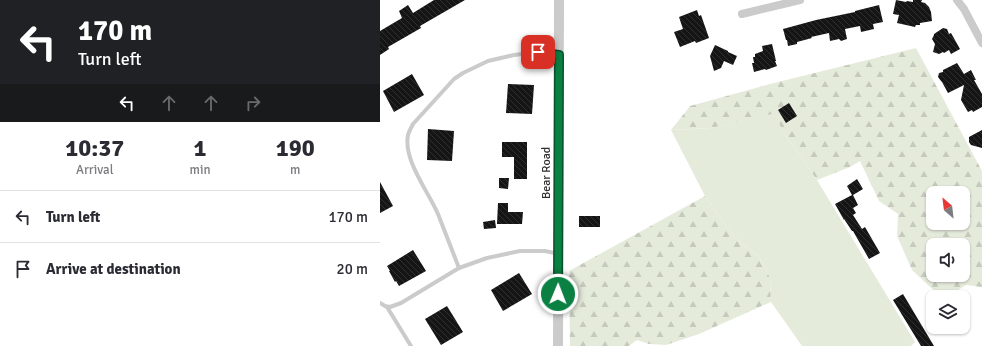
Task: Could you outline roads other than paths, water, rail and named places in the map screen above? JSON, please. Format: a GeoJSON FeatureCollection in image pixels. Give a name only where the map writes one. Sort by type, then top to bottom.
{"type":"FeatureCollection","features":[{"type":"Feature","properties":{"kind":"street","name":"Bear Road"},"geometry":{"type":"LineString","coordinates":[[558,346],[559,0]]}},
{"type":"Feature","properties":{"kind":"street"},"geometry":{"type":"LineString","coordinates":[[742,14],[800,0]]}},
{"type":"Feature","properties":{"kind":"street"},"geometry":{"type":"LineString","coordinates":[[957,0],[964,9],[982,43]]}},
{"type":"Feature","properties":{"kind":"lane"},"geometry":{"type":"LineString","coordinates":[[459,268],[437,213],[411,163],[407,137],[409,131],[413,124],[454,79],[463,73],[488,61],[514,55],[538,52],[559,55]]}},
{"type":"Feature","properties":{"kind":"lane"},"geometry":{"type":"LineString","coordinates":[[387,307],[401,303],[459,268],[487,258],[520,251],[545,251],[559,254]]}},
{"type":"Feature","properties":{"kind":"lane"},"geometry":{"type":"LineString","coordinates":[[380,303],[387,307],[411,346]]}}]}
